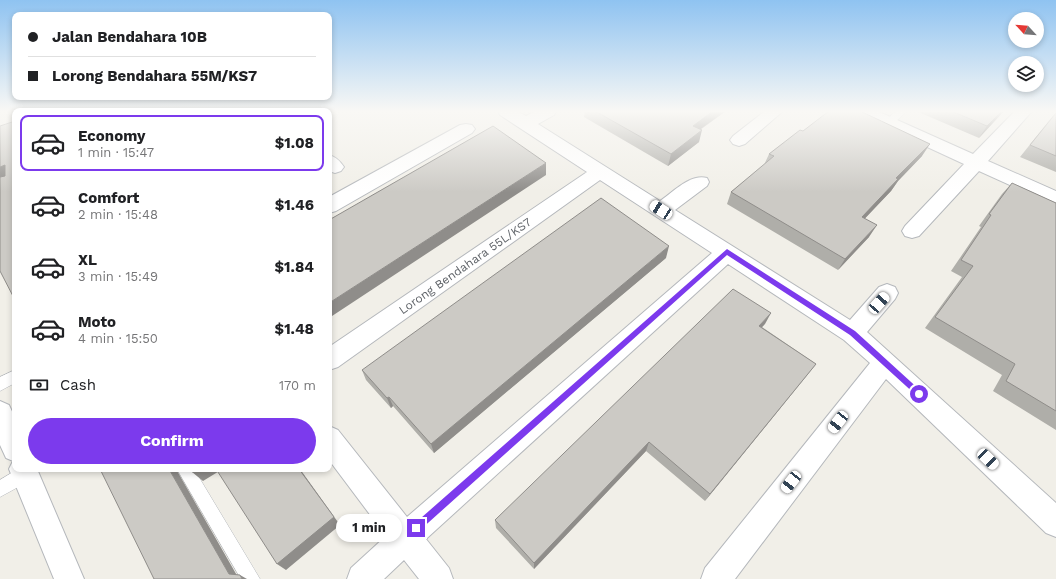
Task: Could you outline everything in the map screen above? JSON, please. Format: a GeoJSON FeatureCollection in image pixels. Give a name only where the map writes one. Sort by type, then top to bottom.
{"type":"FeatureCollection","features":[{"type":"Feature","properties":{"kind":"street"},"geometry":{"type":"LineString","coordinates":[[332,204],[450,138]]}},
{"type":"Feature","properties":{"kind":"street"},"geometry":{"type":"LineString","coordinates":[[549,138],[852,333],[885,362],[1056,524]]}},
{"type":"Feature","properties":{"kind":"street"},"geometry":{"type":"LineString","coordinates":[[934,138],[975,162],[1056,199]]}},
{"type":"Feature","properties":{"kind":"street"},"geometry":{"type":"LineString","coordinates":[[912,230],[998,138]]}},
{"type":"Feature","properties":{"kind":"street","name":"Lorong Bendahara 55L/KS7"},"geometry":{"type":"LineString","coordinates":[[332,358],[601,171]]}},
{"type":"Feature","properties":{"kind":"street"},"geometry":{"type":"LineString","coordinates":[[661,210],[700,182]]}},
{"type":"Feature","properties":{"kind":"street"},"geometry":{"type":"LineString","coordinates":[[362,579],[406,537],[727,252]]}},
{"type":"Feature","properties":{"kind":"street"},"geometry":{"type":"LineString","coordinates":[[852,333],[888,293]]}},
{"type":"Feature","properties":{"kind":"street"},"geometry":{"type":"LineString","coordinates":[[716,579],[885,362]]}},
{"type":"Feature","properties":{"kind":"street"},"geometry":{"type":"LineString","coordinates":[[0,413],[12,442]]}},
{"type":"Feature","properties":{"kind":"street"},"geometry":{"type":"LineString","coordinates":[[332,443],[438,579]]}},
{"type":"Feature","properties":{"kind":"street"},"geometry":{"type":"LineString","coordinates":[[24,472],[65,577]]}},
{"type":"Feature","properties":{"kind":"lane"},"geometry":{"type":"LineString","coordinates":[[0,384],[12,378]]}},
{"type":"Feature","properties":{"kind":"lane"},"geometry":{"type":"LineString","coordinates":[[0,489],[14,472]]}},
{"type":"Feature","properties":{"kind":"lane"},"geometry":{"type":"LineString","coordinates":[[187,472],[251,579]]}},
{"type":"Feature","properties":{"kind":"building"},"geometry":{"type":"Polygon","coordinates":[[[0,138],[12,138],[12,294],[0,271],[0,177],[5,176],[5,165],[0,167],[0,138]]]}},
{"type":"Feature","properties":{"kind":"building"},"geometry":{"type":"Polygon","coordinates":[[[472,138],[510,138],[546,163],[332,301],[332,218],[472,138]]]}},
{"type":"Feature","properties":{"kind":"building"},"geometry":{"type":"Polygon","coordinates":[[[643,138],[692,138],[671,154],[643,138]]]}},
{"type":"Feature","properties":{"kind":"building"},"geometry":{"type":"Polygon","coordinates":[[[790,138],[917,138],[930,144],[896,178],[898,179],[862,217],[877,225],[845,259],[731,192],[774,156],[769,154],[790,138]]]}},
{"type":"Feature","properties":{"kind":"building"},"geometry":{"type":"Polygon","coordinates":[[[1036,138],[1056,138],[1056,156],[1030,145],[1036,138]]]}},
{"type":"Feature","properties":{"kind":"building"},"geometry":{"type":"Polygon","coordinates":[[[1012,183],[1056,203],[1056,411],[1006,381],[1015,364],[935,317],[973,266],[961,260],[991,215],[989,214],[1012,183]]]}},
{"type":"Feature","properties":{"kind":"building"},"geometry":{"type":"Polygon","coordinates":[[[601,198],[669,246],[431,444],[389,397],[387,398],[362,370],[601,198]]]}},
{"type":"Feature","properties":{"kind":"building"},"geometry":{"type":"Polygon","coordinates":[[[733,289],[771,313],[759,326],[816,364],[710,494],[649,442],[534,563],[495,520],[733,289]]]}},
{"type":"Feature","properties":{"kind":"building"},"geometry":{"type":"Polygon","coordinates":[[[101,472],[171,472],[229,574],[240,575],[242,579],[154,579],[101,472]]]}},
{"type":"Feature","properties":{"kind":"building"},"geometry":{"type":"Polygon","coordinates":[[[218,472],[301,472],[334,517],[277,564],[218,472]]]}},
{"type":"Feature","properties":{"kind":"route"},"geometry":{"type":"LineString","coordinates":[[416,528],[727,252],[852,333],[919,394]]}}]}
